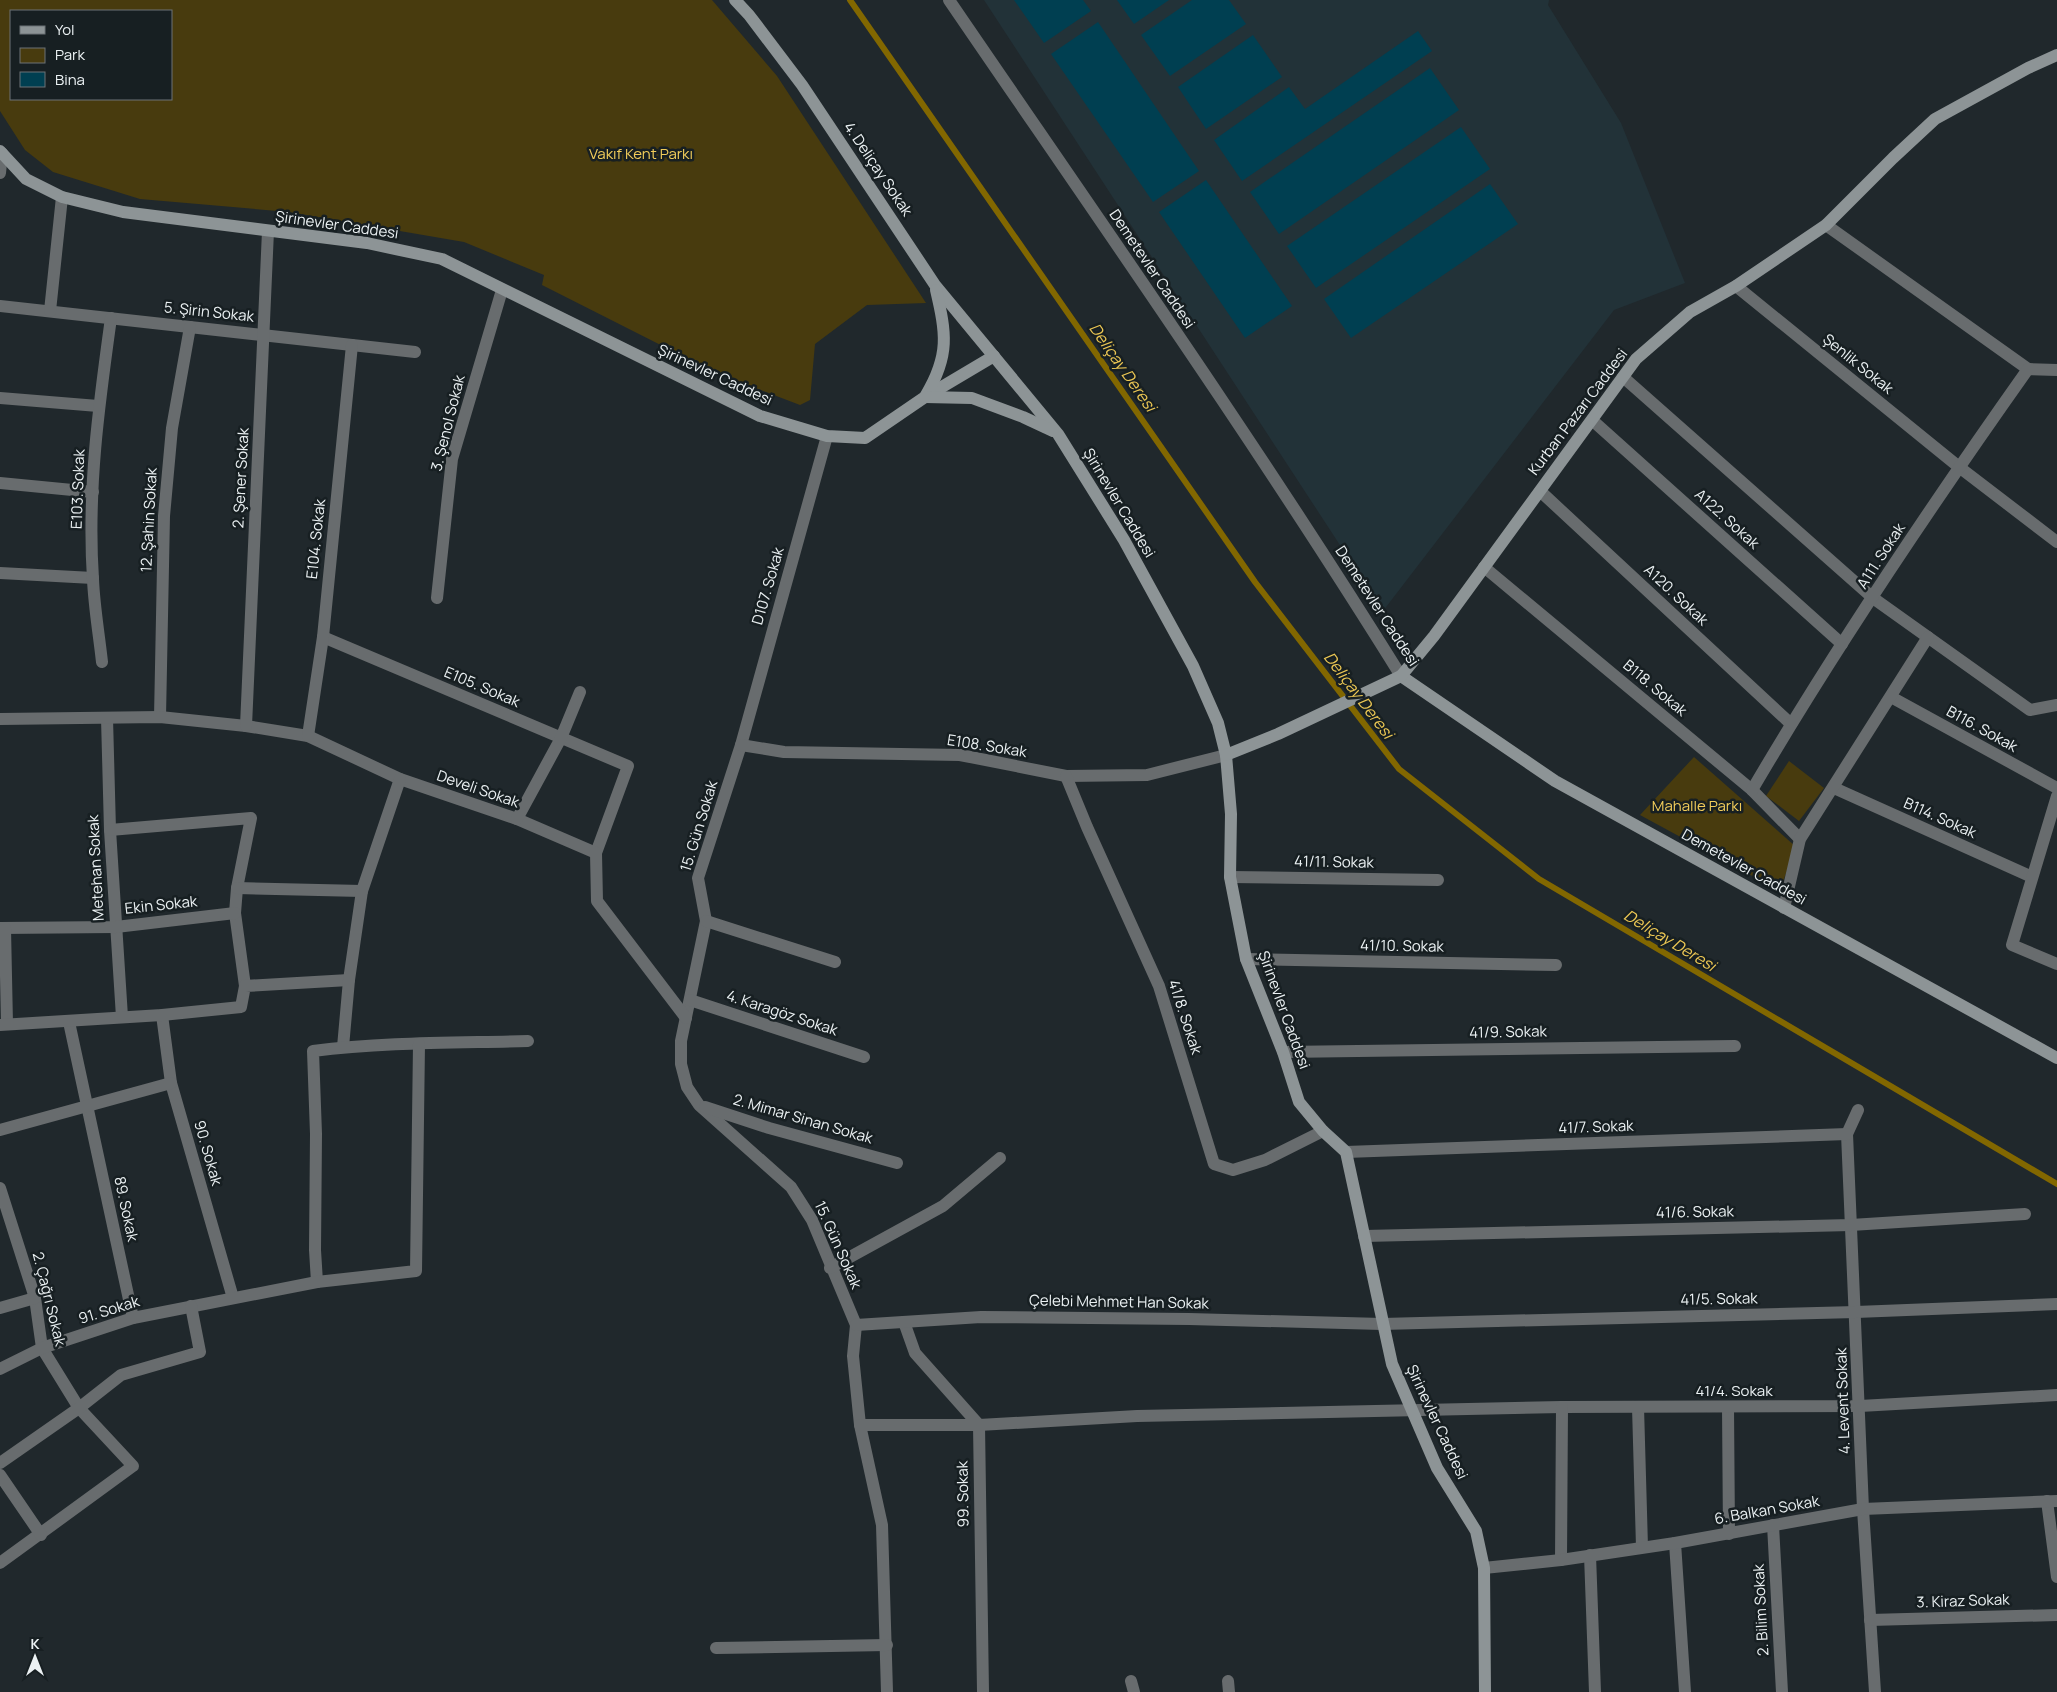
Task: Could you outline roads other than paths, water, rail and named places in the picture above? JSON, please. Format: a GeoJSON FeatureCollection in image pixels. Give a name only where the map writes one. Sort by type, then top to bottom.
{"type":"FeatureCollection","features":[{"type":"Feature","properties":{"kind":"main road","name":"4. Deliçay Sokak"},"geometry":{"type":"LineString","coordinates":[[735,0],[749,15],[802,85],[936,286],[994,356]]}},
{"type":"Feature","properties":{"kind":"main road","name":"Kurban Pazarı Caddesi"},"geometry":{"type":"LineString","coordinates":[[1226,754],[1278,734],[1401,676],[1434,636],[1636,360],[1690,312],[1736,286],[1826,225],[1893,158],[1936,119],[2028,68],[2057,55]]}},
{"type":"Feature","properties":{"kind":"main road","name":"Şirinevler Caddesi"},"geometry":{"type":"LineString","coordinates":[[1,152],[26,179],[62,197],[123,212],[367,244],[442,259],[760,416],[827,436],[865,438],[925,397],[994,356],[1058,434],[1124,540],[1193,666],[1218,723],[1226,754],[1231,814],[1230,877],[1246,959],[1283,1052],[1300,1102],[1323,1131],[1346,1152],[1392,1364],[1410,1410],[1437,1468],[1476,1531],[1484,1568],[1485,1692]]}},
{"type":"Feature","properties":{"kind":"main road"},"geometry":{"type":"LineString","coordinates":[[936,286],[944,321],[943,360],[936,378],[925,397],[972,398],[1023,417],[1058,434]]}},
{"type":"Feature","properties":{"kind":"main road","name":"Demetevler Caddesi"},"geometry":{"type":"LineString","coordinates":[[1401,676],[1555,781],[2057,1058]]}},
{"type":"Feature","properties":{"kind":"street","name":"Demetevler Caddesi"},"geometry":{"type":"LineString","coordinates":[[950,0],[1232,415],[1328,559],[1401,676]]}},
{"type":"Feature","properties":{"kind":"street"},"geometry":{"type":"LineString","coordinates":[[0,173],[1,152]]}},
{"type":"Feature","properties":{"kind":"street"},"geometry":{"type":"LineString","coordinates":[[50,311],[62,197]]}},
{"type":"Feature","properties":{"kind":"street"},"geometry":{"type":"LineString","coordinates":[[1826,225],[2028,369],[2057,370]]}},
{"type":"Feature","properties":{"kind":"street","name":"2. Şener Sokak"},"geometry":{"type":"LineString","coordinates":[[246,726],[268,231]]}},
{"type":"Feature","properties":{"kind":"street","name":"Şenlik Sokak"},"geometry":{"type":"LineString","coordinates":[[1736,286],[1959,467],[2057,542]]}},
{"type":"Feature","properties":{"kind":"street","name":"3. Şenol Sokak"},"geometry":{"type":"LineString","coordinates":[[437,598],[452,459],[502,290]]}},
{"type":"Feature","properties":{"kind":"street","name":"5. Şirin Sokak"},"geometry":{"type":"LineString","coordinates":[[0,306],[415,352]]}},
{"type":"Feature","properties":{"kind":"street","name":"E103. Sokak"},"geometry":{"type":"LineString","coordinates":[[102,662],[93,578],[93,492],[98,406],[111,318]]}},
{"type":"Feature","properties":{"kind":"street","name":"12. Şahin Sokak"},"geometry":{"type":"LineString","coordinates":[[160,717],[164,516],[172,428],[190,326]]}},
{"type":"Feature","properties":{"kind":"street","name":"E104. Sokak"},"geometry":{"type":"LineString","coordinates":[[308,736],[323,637],[352,345]]}},
{"type":"Feature","properties":{"kind":"street","name":"A111. Sokak"},"geometry":{"type":"LineString","coordinates":[[1752,790],[1842,644],[1959,467],[2028,369]]}},
{"type":"Feature","properties":{"kind":"street"},"geometry":{"type":"LineString","coordinates":[[1623,377],[1873,598],[2030,710],[2057,705]]}},
{"type":"Feature","properties":{"kind":"street"},"geometry":{"type":"LineString","coordinates":[[0,398],[98,406]]}},
{"type":"Feature","properties":{"kind":"street","name":"A122. Sokak"},"geometry":{"type":"LineString","coordinates":[[1592,420],[1842,644]]}},
{"type":"Feature","properties":{"kind":"street","name":"D107. Sokak"},"geometry":{"type":"LineString","coordinates":[[741,745],[827,436]]}},
{"type":"Feature","properties":{"kind":"street"},"geometry":{"type":"LineString","coordinates":[[0,483],[93,492]]}},
{"type":"Feature","properties":{"kind":"street","name":"A120. Sokak"},"geometry":{"type":"LineString","coordinates":[[1540,491],[1791,724]]}},
{"type":"Feature","properties":{"kind":"street","name":"B118. Sokak"},"geometry":{"type":"LineString","coordinates":[[1484,567],[1752,790],[1800,839]]}},
{"type":"Feature","properties":{"kind":"street"},"geometry":{"type":"LineString","coordinates":[[0,574],[93,578]]}},
{"type":"Feature","properties":{"kind":"street","name":"E105. Sokak"},"geometry":{"type":"LineString","coordinates":[[323,637],[628,766],[596,853]]}},
{"type":"Feature","properties":{"kind":"street"},"geometry":{"type":"LineString","coordinates":[[1784,908],[1800,839],[1928,637]]}},
{"type":"Feature","properties":{"kind":"street"},"geometry":{"type":"LineString","coordinates":[[516,819],[561,738],[580,692]]}},
{"type":"Feature","properties":{"kind":"street","name":"B116. Sokak"},"geometry":{"type":"LineString","coordinates":[[1891,697],[2057,788]]}},
{"type":"Feature","properties":{"kind":"street","name":"Develi Sokak"},"geometry":{"type":"LineString","coordinates":[[0,719],[160,717],[246,726],[308,736],[400,779],[516,819],[596,853]]}},
{"type":"Feature","properties":{"kind":"street","name":"Metehan Sokak"},"geometry":{"type":"LineString","coordinates":[[107,718],[110,830],[122,1017]]}},
{"type":"Feature","properties":{"kind":"street","name":"E108. Sokak"},"geometry":{"type":"LineString","coordinates":[[741,745],[784,752],[960,755],[1066,776],[1147,775],[1226,754]]}},
{"type":"Feature","properties":{"kind":"street","name":"15. Gün Sokak"},"geometry":{"type":"LineString","coordinates":[[741,745],[698,878],[706,921],[681,1041],[681,1064],[687,1087],[699,1105],[791,1187],[812,1220],[830,1268],[856,1325]]}},
{"type":"Feature","properties":{"kind":"street","name":"41/8. Sokak"},"geometry":{"type":"LineString","coordinates":[[1066,776],[1159,986],[1214,1164],[1233,1170],[1265,1160],[1323,1131]]}},
{"type":"Feature","properties":{"kind":"street"},"geometry":{"type":"LineString","coordinates":[[343,1047],[349,980],[362,891],[400,779]]}},
{"type":"Feature","properties":{"kind":"street","name":"B114. Sokak"},"geometry":{"type":"LineString","coordinates":[[1834,788],[2032,877]]}},
{"type":"Feature","properties":{"kind":"street"},"geometry":{"type":"LineString","coordinates":[[2057,796],[2012,946],[2057,964]]}},
{"type":"Feature","properties":{"kind":"street"},"geometry":{"type":"LineString","coordinates":[[2,928],[3,1025],[162,1015],[241,1007],[245,986],[235,913],[237,888],[251,818],[110,830]]}},
{"type":"Feature","properties":{"kind":"street"},"geometry":{"type":"LineString","coordinates":[[596,853],[597,901],[686,1018]]}},
{"type":"Feature","properties":{"kind":"street","name":"41/11. Sokak"},"geometry":{"type":"LineString","coordinates":[[1230,877],[1438,880]]}},
{"type":"Feature","properties":{"kind":"street"},"geometry":{"type":"LineString","coordinates":[[237,888],[362,891]]}},
{"type":"Feature","properties":{"kind":"street","name":"Ekin Sokak"},"geometry":{"type":"LineString","coordinates":[[2,928],[116,927],[235,913]]}},
{"type":"Feature","properties":{"kind":"street"},"geometry":{"type":"LineString","coordinates":[[706,921],[835,962]]}},
{"type":"Feature","properties":{"kind":"street","name":"41/10. Sokak"},"geometry":{"type":"LineString","coordinates":[[1246,959],[1556,965]]}},
{"type":"Feature","properties":{"kind":"street"},"geometry":{"type":"LineString","coordinates":[[245,986],[349,980]]}},
{"type":"Feature","properties":{"kind":"street","name":"4. Karagöz Sokak"},"geometry":{"type":"LineString","coordinates":[[690,1000],[864,1057]]}},
{"type":"Feature","properties":{"kind":"street","name":"90. Sokak"},"geometry":{"type":"LineString","coordinates":[[162,1015],[171,1083],[233,1298]]}},
{"type":"Feature","properties":{"kind":"street","name":"89. Sokak"},"geometry":{"type":"LineString","coordinates":[[69,1022],[133,1318]]}},
{"type":"Feature","properties":{"kind":"street"},"geometry":{"type":"LineString","coordinates":[[317,1282],[315,1250],[316,1134],[313,1051],[343,1047],[528,1041]]}},
{"type":"Feature","properties":{"kind":"street","name":"91. Sokak"},"geometry":{"type":"LineString","coordinates":[[0,1369],[42,1348],[133,1318],[317,1282],[416,1271],[419,1044]]}},
{"type":"Feature","properties":{"kind":"street","name":"41/9. Sokak"},"geometry":{"type":"LineString","coordinates":[[1283,1052],[1735,1046]]}},
{"type":"Feature","properties":{"kind":"street"},"geometry":{"type":"LineString","coordinates":[[0,1130],[171,1083]]}},
{"type":"Feature","properties":{"kind":"street","name":"2. Mimar Sinan Sokak"},"geometry":{"type":"LineString","coordinates":[[699,1105],[770,1128],[897,1163]]}},
{"type":"Feature","properties":{"kind":"street","name":"4. Levent Sokak"},"geometry":{"type":"LineString","coordinates":[[1858,1110],[1847,1134],[1863,1509],[1875,1692]]}},
{"type":"Feature","properties":{"kind":"street","name":"41/7. Sokak"},"geometry":{"type":"LineString","coordinates":[[1346,1152],[1847,1134]]}},
{"type":"Feature","properties":{"kind":"street"},"geometry":{"type":"LineString","coordinates":[[830,1268],[943,1206],[1000,1158]]}},
{"type":"Feature","properties":{"kind":"street","name":"2. Çağrı Sokak"},"geometry":{"type":"LineString","coordinates":[[0,1188],[35,1298],[42,1348],[79,1408],[133,1466],[41,1535],[0,1563]]}},
{"type":"Feature","properties":{"kind":"street","name":"41/6. Sokak"},"geometry":{"type":"LineString","coordinates":[[1364,1236],[1851,1224],[2025,1214]]}},
{"type":"Feature","properties":{"kind":"street"},"geometry":{"type":"LineString","coordinates":[[0,1308],[35,1298]]}},
{"type":"Feature","properties":{"kind":"street","name":"41/5. Sokak"},"geometry":{"type":"LineString","coordinates":[[1382,1324],[1856,1312],[2057,1304]]}},
{"type":"Feature","properties":{"kind":"street"},"geometry":{"type":"LineString","coordinates":[[0,1463],[79,1408],[121,1375],[200,1352],[192,1306]]}},
{"type":"Feature","properties":{"kind":"street","name":"Çelebi Mehmet Han Sokak"},"geometry":{"type":"LineString","coordinates":[[856,1325],[981,1317],[1189,1319],[1382,1324]]}},
{"type":"Feature","properties":{"kind":"street"},"geometry":{"type":"LineString","coordinates":[[904,1322],[915,1353],[978,1425]]}},
{"type":"Feature","properties":{"kind":"street"},"geometry":{"type":"LineString","coordinates":[[856,1325],[853,1356],[860,1425],[882,1525],[887,1692]]}},
{"type":"Feature","properties":{"kind":"street","name":"41/4. Sokak"},"geometry":{"type":"LineString","coordinates":[[860,1425],[978,1425],[1137,1416],[1562,1407],[1860,1406],[2057,1395]]}},
{"type":"Feature","properties":{"kind":"street"},"geometry":{"type":"LineString","coordinates":[[1561,1560],[1562,1407]]}},
{"type":"Feature","properties":{"kind":"street"},"geometry":{"type":"LineString","coordinates":[[1638,1407],[1642,1547]]}},
{"type":"Feature","properties":{"kind":"street"},"geometry":{"type":"LineString","coordinates":[[1728,1407],[1729,1534]]}},
{"type":"Feature","properties":{"kind":"street","name":"99. Sokak"},"geometry":{"type":"LineString","coordinates":[[978,1425],[983,1692]]}},
{"type":"Feature","properties":{"kind":"street"},"geometry":{"type":"LineString","coordinates":[[0,1475],[41,1535]]}},
{"type":"Feature","properties":{"kind":"street"},"geometry":{"type":"LineString","coordinates":[[2052,1501],[2057,1577]]}},
{"type":"Feature","properties":{"kind":"street","name":"6. Balkan Sokak"},"geometry":{"type":"LineString","coordinates":[[1484,1568],[1561,1560],[1675,1543],[1863,1509],[2052,1501]]}},
{"type":"Feature","properties":{"kind":"street","name":"2. Bilim Sokak"},"geometry":{"type":"LineString","coordinates":[[1773,1526],[1782,1692]]}},
{"type":"Feature","properties":{"kind":"street"},"geometry":{"type":"LineString","coordinates":[[1675,1543],[1685,1692]]}},
{"type":"Feature","properties":{"kind":"street"},"geometry":{"type":"LineString","coordinates":[[1590,1555],[1595,1692]]}},
{"type":"Feature","properties":{"kind":"street","name":"3. Kiraz Sokak"},"geometry":{"type":"LineString","coordinates":[[1870,1620],[2057,1615]]}},
{"type":"Feature","properties":{"kind":"street"},"geometry":{"type":"LineString","coordinates":[[716,1648],[887,1645]]}},
{"type":"Feature","properties":{"kind":"waterway","name":"Deliçay Deresi"},"geometry":{"type":"LineString","coordinates":[[850,0],[1255,582],[1399,769],[1539,879],[2057,1184]]}},
{"type":"Feature","properties":{"kind":"park label","name":"Vakıf Kent Parkı"},"geometry":{"type":"Point","coordinates":[641,154]}},
{"type":"Feature","properties":{"kind":"park label","name":"Mahalle Parkı"},"geometry":{"type":"Point","coordinates":[1697,806]}}]}
